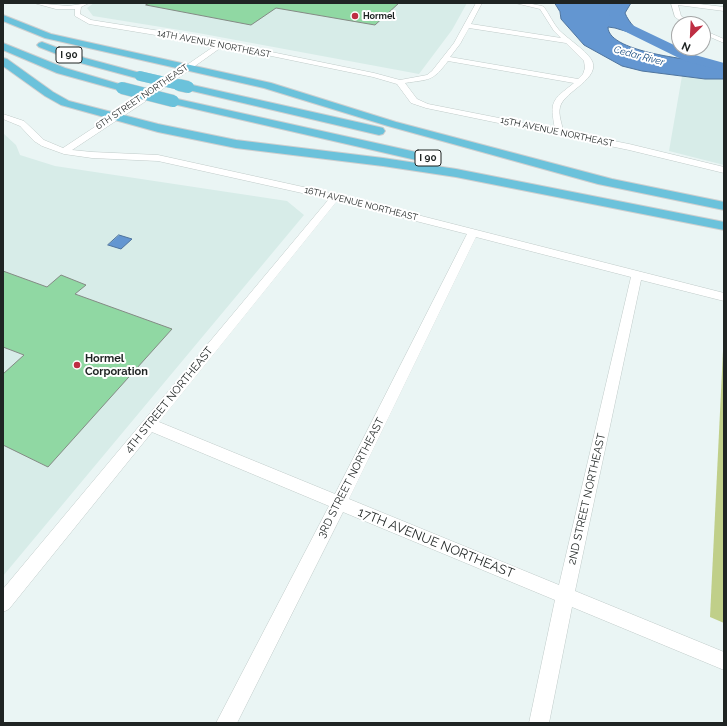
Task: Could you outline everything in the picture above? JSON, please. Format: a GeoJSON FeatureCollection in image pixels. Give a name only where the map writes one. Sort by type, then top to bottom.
{"type":"FeatureCollection","features":[{"type":"Feature","properties":{"kind":"highway"},"geometry":{"type":"LineString","coordinates":[[3,18],[27,29],[54,38],[286,90],[399,126],[616,184]]}},
{"type":"Feature","properties":{"kind":"highway","name":"I 90"},"geometry":{"type":"LineString","coordinates":[[3,24],[27,38],[56,50],[95,64],[140,76],[616,184],[724,206]]}},
{"type":"Feature","properties":{"kind":"highway","name":"I 90"},"geometry":{"type":"LineString","coordinates":[[3,46],[58,70],[122,88],[724,226]]}},
{"type":"Feature","properties":{"kind":"highway"},"geometry":{"type":"LineString","coordinates":[[3,60],[58,99],[77,107],[211,140],[419,167],[684,217]]}},
{"type":"Feature","properties":{"kind":"street"},"geometry":{"type":"LineString","coordinates":[[37,3],[69,8],[78,8],[86,3]]}},
{"type":"Feature","properties":{"kind":"street"},"geometry":{"type":"LineString","coordinates":[[400,82],[429,77],[435,73],[468,26],[479,3]]}},
{"type":"Feature","properties":{"kind":"street"},"geometry":{"type":"LineString","coordinates":[[518,3],[542,8],[556,30],[588,60],[590,66],[589,71],[580,82],[560,99],[556,106],[559,132]]}},
{"type":"Feature","properties":{"kind":"street"},"geometry":{"type":"LineString","coordinates":[[678,16],[675,3],[724,9]]}},
{"type":"Feature","properties":{"kind":"street","name":"14TH AVENUE NORTHEAST"},"geometry":{"type":"LineString","coordinates":[[78,8],[76,12],[77,15],[89,22],[221,44],[374,75],[400,82]]}},
{"type":"Feature","properties":{"kind":"street"},"geometry":{"type":"LineString","coordinates":[[468,26],[567,41]]}},
{"type":"Feature","properties":{"kind":"street"},"geometry":{"type":"LineString","coordinates":[[711,35],[724,41]]}},
{"type":"Feature","properties":{"kind":"street","name":"6TH STREET NORTHEAST"},"geometry":{"type":"LineString","coordinates":[[64,151],[113,117],[140,101],[221,44]]}},
{"type":"Feature","properties":{"kind":"street"},"geometry":{"type":"LineString","coordinates":[[209,53],[224,49],[257,51]]}},
{"type":"Feature","properties":{"kind":"street"},"geometry":{"type":"LineString","coordinates":[[446,59],[580,82]]}},
{"type":"Feature","properties":{"kind":"street","name":"15TH AVENUE NORTHEAST"},"geometry":{"type":"LineString","coordinates":[[400,82],[414,101],[420,104],[559,132],[724,170]]}},
{"type":"Feature","properties":{"kind":"street","name":"16TH AVENUE NORTHEAST"},"geometry":{"type":"LineString","coordinates":[[3,116],[22,124],[40,142],[64,151],[84,155],[158,158],[335,197],[724,297]]}},
{"type":"Feature","properties":{"kind":"street"},"geometry":{"type":"LineString","coordinates":[[89,133],[84,140],[85,146],[90,153],[100,156]]}},
{"type":"Feature","properties":{"kind":"street","name":"4TH STREET NORTHEAST"},"geometry":{"type":"LineString","coordinates":[[3,603],[335,197]]}},
{"type":"Feature","properties":{"kind":"street","name":"3RD STREET NORTHEAST"},"geometry":{"type":"LineString","coordinates":[[226,723],[339,503],[473,232]]}},
{"type":"Feature","properties":{"kind":"street","name":"2ND STREET NORTHEAST"},"geometry":{"type":"LineString","coordinates":[[539,723],[565,596],[637,274]]}},
{"type":"Feature","properties":{"kind":"street","name":"17TH AVENUE NORTHEAST"},"geometry":{"type":"LineString","coordinates":[[148,424],[724,661]]}},
{"type":"Feature","properties":{"kind":"shaded area","name":"Hormel"},"geometry":{"type":"Polygon","coordinates":[[[94,3],[467,3],[452,30],[419,74],[198,33],[93,16],[87,8],[94,3]]]}},
{"type":"Feature","properties":{"kind":"shaded area"},"geometry":{"type":"Polygon","coordinates":[[[682,76],[705,79],[724,79],[724,165],[669,151],[682,76]]]}},
{"type":"Feature","properties":{"kind":"shaded area"},"geometry":{"type":"Polygon","coordinates":[[[3,133],[16,145],[20,155],[55,166],[287,201],[304,215],[3,576],[3,133]]]}},
{"type":"Feature","properties":{"kind":"green space"},"geometry":{"type":"Polygon","coordinates":[[[724,330],[724,623],[710,617],[724,330]]]}},
{"type":"Feature","properties":{"kind":"water"},"geometry":{"type":"Polygon","coordinates":[[[555,3],[631,3],[625,13],[636,29],[645,37],[608,27],[612,36],[623,44],[639,50],[678,58],[724,64],[724,79],[705,79],[642,71],[622,66],[584,45],[561,19],[560,12],[555,3]]]}},
{"type":"Feature","properties":{"kind":"water"},"geometry":{"type":"Polygon","coordinates":[[[119,235],[132,239],[121,249],[108,245],[119,235]]]}},
{"type":"Feature","properties":{"kind":"building","name":"Hormel"},"geometry":{"type":"Polygon","coordinates":[[[150,3],[399,3],[375,25],[276,8],[251,25],[146,5],[150,3]]]}},
{"type":"Feature","properties":{"kind":"building","name":"Hormel Corporation"},"geometry":{"type":"Polygon","coordinates":[[[3,271],[47,287],[61,275],[86,285],[75,294],[172,329],[48,467],[3,445],[3,374],[24,355],[3,347],[3,271]]]}},
{"type":"Feature","properties":{"kind":"waterway","name":"Cedar River"},"geometry":{"type":"LineString","coordinates":[[615,3],[616,16],[626,27],[690,58],[724,67]]}},
{"type":"Feature","properties":{"kind":"place","name":"Hormel"},"geometry":{"type":"Point","coordinates":[355,16]}},
{"type":"Feature","properties":{"kind":"place","name":"Hormel Corporation"},"geometry":{"type":"Point","coordinates":[77,365]}}]}
